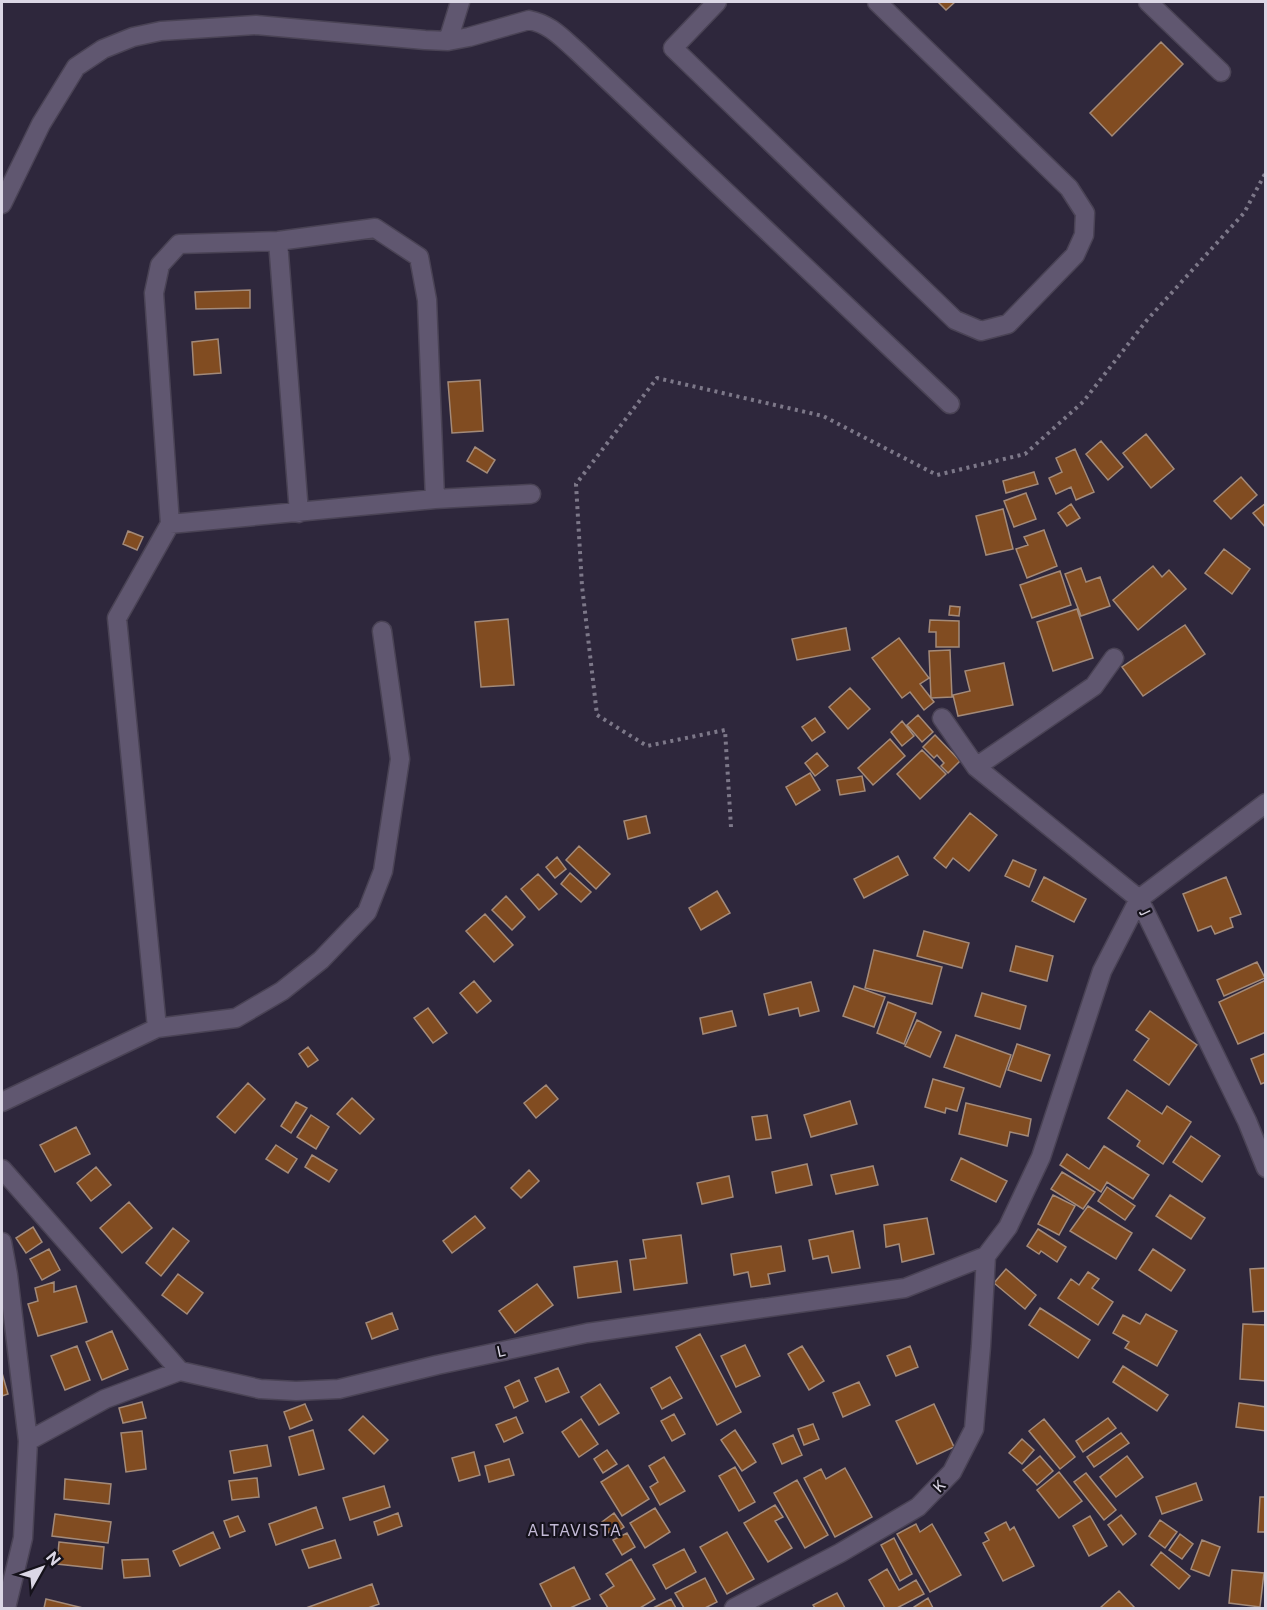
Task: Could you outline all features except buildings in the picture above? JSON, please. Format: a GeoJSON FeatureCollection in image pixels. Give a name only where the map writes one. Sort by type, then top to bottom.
{"type":"FeatureCollection","features":[{"type":"Feature","properties":{"kind":"street"},"geometry":{"type":"LineString","coordinates":[[448,40],[460,2]]}},
{"type":"Feature","properties":{"kind":"street"},"geometry":{"type":"LineString","coordinates":[[717,2],[673,48],[955,320],[981,331],[1008,324],[1075,255],[1084,236],[1085,213],[1069,189],[878,2]]}},
{"type":"Feature","properties":{"kind":"street"},"geometry":{"type":"LineString","coordinates":[[1148,2],[1221,72]]}},
{"type":"Feature","properties":{"kind":"street"},"geometry":{"type":"LineString","coordinates":[[2,204],[41,123],[76,67],[102,49],[132,37],[161,31],[256,25],[448,40],[529,20],[550,27],[950,404]]}},
{"type":"Feature","properties":{"kind":"street"},"geometry":{"type":"LineString","coordinates":[[157,1028],[117,618],[170,524],[154,293],[160,265],[179,244],[278,241],[375,228],[419,257],[427,300],[435,499]]}},
{"type":"Feature","properties":{"kind":"street"},"geometry":{"type":"LineString","coordinates":[[278,241],[299,513]]}},
{"type":"Feature","properties":{"kind":"street"},"geometry":{"type":"LineString","coordinates":[[170,524],[435,499],[531,494]]}},
{"type":"Feature","properties":{"kind":"street"},"geometry":{"type":"LineString","coordinates":[[2,1102],[157,1028],[236,1018],[282,991],[321,960],[367,912],[383,872],[400,759],[382,631]]}},
{"type":"Feature","properties":{"kind":"street"},"geometry":{"type":"LineString","coordinates":[[976,766],[1094,686],[1114,658]]}},
{"type":"Feature","properties":{"kind":"street","name":"J"},"geometry":{"type":"LineString","coordinates":[[942,718],[976,766],[1139,898],[1247,1121],[1266,1168]]}},
{"type":"Feature","properties":{"kind":"street"},"geometry":{"type":"LineString","coordinates":[[986,1256],[1008,1227],[1041,1158],[1102,971],[1139,898],[1266,803]]}},
{"type":"Feature","properties":{"kind":"street"},"geometry":{"type":"LineString","coordinates":[[2,1169],[180,1371],[105,1399],[28,1441]]}},
{"type":"Feature","properties":{"kind":"street"},"geometry":{"type":"LineString","coordinates":[[2,1242],[28,1441],[23,1538],[6,1608]]}},
{"type":"Feature","properties":{"kind":"street","name":"L"},"geometry":{"type":"LineString","coordinates":[[180,1371],[260,1389],[296,1391],[339,1389],[437,1365],[587,1334],[905,1288],[986,1256]]}},
{"type":"Feature","properties":{"kind":"street","name":"K"},"geometry":{"type":"LineString","coordinates":[[734,1608],[840,1553],[918,1507],[952,1472],[974,1429],[986,1256]]}},
{"type":"Feature","properties":{"kind":"path"},"geometry":{"type":"LineString","coordinates":[[731,827],[725,730],[647,746],[597,715],[582,586],[576,484],[657,378],[823,416],[937,475],[1025,454],[1083,402],[1147,320],[1244,213],[1266,172]]}},
{"type":"Feature","properties":{"kind":"district","name":"ALTAVISTA"},"geometry":{"type":"Point","coordinates":[575,1530]}}]}
